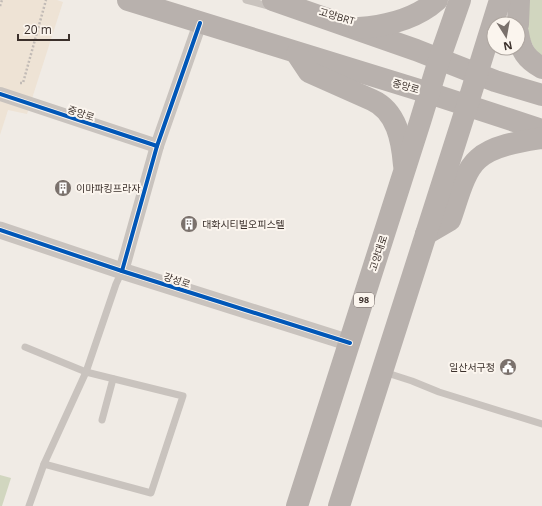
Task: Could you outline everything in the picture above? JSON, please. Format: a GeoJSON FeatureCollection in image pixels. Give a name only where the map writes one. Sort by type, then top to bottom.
{"type":"FeatureCollection","features":[{"type":"Feature","properties":{"kind":"main road","name":"중앙로"},"geometry":{"type":"LineString","coordinates":[[128,0],[199,18],[296,53],[429,93],[542,130]]}},
{"type":"Feature","properties":{"kind":"main road"},"geometry":{"type":"LineString","coordinates":[[273,0],[399,44],[477,74],[542,95]]}},
{"type":"Feature","properties":{"kind":"main road"},"geometry":{"type":"LineString","coordinates":[[353,28],[382,26],[398,21],[429,7],[437,0]]}},
{"type":"Feature","properties":{"kind":"main road","name":"고양대로"},"geometry":{"type":"LineString","coordinates":[[297,506],[439,60],[460,0]]}},
{"type":"Feature","properties":{"kind":"main road"},"geometry":{"type":"LineString","coordinates":[[339,506],[500,0]]}},
{"type":"Feature","properties":{"kind":"main road"},"geometry":{"type":"LineString","coordinates":[[518,16],[519,0]]}},
{"type":"Feature","properties":{"kind":"main road"},"geometry":{"type":"LineString","coordinates":[[296,53],[309,72],[379,103],[385,108],[398,131],[403,150],[404,172]]}},
{"type":"Feature","properties":{"kind":"main road"},"geometry":{"type":"LineString","coordinates":[[526,56],[533,63],[542,68]]}},
{"type":"Feature","properties":{"kind":"main road"},"geometry":{"type":"LineString","coordinates":[[426,234],[450,220],[469,171],[478,159],[498,148],[542,138]]}},
{"type":"Feature","properties":{"kind":"street"},"geometry":{"type":"LineString","coordinates":[[122,271],[157,146],[199,18]]}},
{"type":"Feature","properties":{"kind":"street","name":"중앙로"},"geometry":{"type":"LineString","coordinates":[[0,94],[157,146]]}},
{"type":"Feature","properties":{"kind":"street","name":"강성로"},"geometry":{"type":"LineString","coordinates":[[0,230],[122,271],[350,343]]}},
{"type":"Feature","properties":{"kind":"lane","name":"고양BRT"},"geometry":{"type":"LineString","coordinates":[[246,0],[399,44]]}},
{"type":"Feature","properties":{"kind":"lane"},"geometry":{"type":"LineString","coordinates":[[29,506],[44,464],[86,372],[116,284],[122,271]]}},
{"type":"Feature","properties":{"kind":"lane"},"geometry":{"type":"LineString","coordinates":[[25,347],[86,372],[183,396],[151,493],[44,464]]}},
{"type":"Feature","properties":{"kind":"lane"},"geometry":{"type":"LineString","coordinates":[[382,372],[412,381],[439,392],[542,424]]}},
{"type":"Feature","properties":{"kind":"lane"},"geometry":{"type":"LineString","coordinates":[[102,420],[113,379]]}},
{"type":"Feature","properties":{"kind":"path"},"geometry":{"type":"LineString","coordinates":[[0,6],[2,0]]}},
{"type":"Feature","properties":{"kind":"path"},"geometry":{"type":"LineString","coordinates":[[16,82],[23,83],[46,0]]}},
{"type":"Feature","properties":{"kind":"green space"},"geometry":{"type":"Polygon","coordinates":[[[528,0],[542,0],[542,62],[540,62],[526,30],[526,16],[522,16],[528,0]]]}},
{"type":"Feature","properties":{"kind":"green space"},"geometry":{"type":"Polygon","coordinates":[[[0,475],[11,478],[2,506],[0,506],[0,475]]]}},
{"type":"Feature","properties":{"kind":"shaded area"},"geometry":{"type":"Polygon","coordinates":[[[0,0],[57,0],[63,2],[27,114],[8,110],[0,135],[0,0]]]}},
{"type":"Feature","properties":{"kind":"cycle path"},"geometry":{"type":"LineString","coordinates":[[122,271],[157,146],[200,23]]}},
{"type":"Feature","properties":{"kind":"cycle path"},"geometry":{"type":"LineString","coordinates":[[0,94],[157,146]]}},
{"type":"Feature","properties":{"kind":"cycle path"},"geometry":{"type":"LineString","coordinates":[[0,230],[122,271],[350,343]]}},
{"type":"Feature","properties":{"kind":"place","name":"이마파킹프라자"},"geometry":{"type":"Point","coordinates":[63,188]}},
{"type":"Feature","properties":{"kind":"place","name":"대화시티빌오피스텔"},"geometry":{"type":"Point","coordinates":[189,224]}},
{"type":"Feature","properties":{"kind":"place","name":"일산서구청"},"geometry":{"type":"Point","coordinates":[508,367]}}]}
